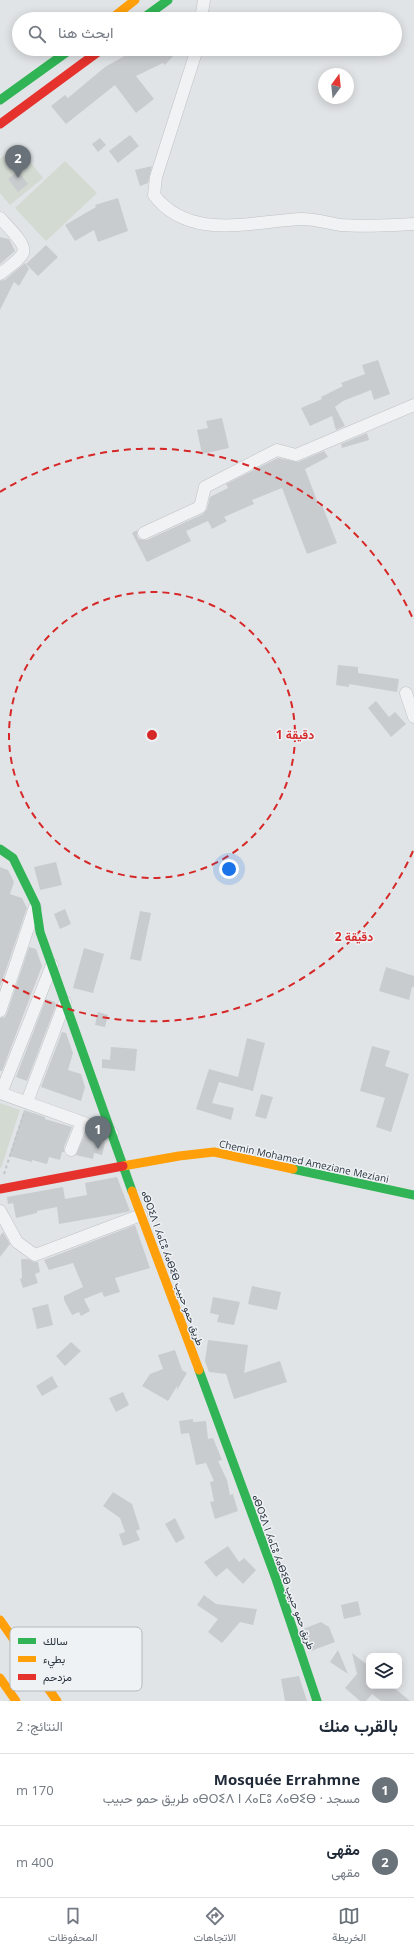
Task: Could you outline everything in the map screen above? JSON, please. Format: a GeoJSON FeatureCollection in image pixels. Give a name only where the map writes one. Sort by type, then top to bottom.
{"type":"FeatureCollection","features":[{"type":"Feature","properties":{"kind":"main road"},"geometry":{"type":"LineString","coordinates":[[120,12],[135,0]]}},
{"type":"Feature","properties":{"kind":"main road"},"geometry":{"type":"LineString","coordinates":[[152,12],[168,0]]}},
{"type":"Feature","properties":{"kind":"main road"},"geometry":{"type":"LineString","coordinates":[[0,100],[60,56]]}},
{"type":"Feature","properties":{"kind":"main road"},"geometry":{"type":"LineString","coordinates":[[0,124],[92,56]]}},
{"type":"Feature","properties":{"kind":"main road","name":"ⴰⴱⵔⵉⴷ ⵏ ⵃⴰⵎⵓ ⵃⴰⴱⵉⴱ طريق حمو حبيب"},"geometry":{"type":"LineString","coordinates":[[0,850],[13,858],[36,905],[40,932],[141,1215],[276,1579],[317,1701]]}},
{"type":"Feature","properties":{"kind":"main road","name":"Chemin Mohamed Ameziane Meziani"},"geometry":{"type":"LineString","coordinates":[[0,1189],[179,1156],[214,1152],[414,1195]]}},
{"type":"Feature","properties":{"kind":"main road"},"geometry":{"type":"LineString","coordinates":[[0,1620],[10,1634]]}},
{"type":"Feature","properties":{"kind":"main road"},"geometry":{"type":"LineString","coordinates":[[0,1678],[16,1701]]}},
{"type":"Feature","properties":{"kind":"main road"},"geometry":{"type":"LineString","coordinates":[[50,1691],[57,1701]]}},
{"type":"Feature","properties":{"kind":"street"},"geometry":{"type":"LineString","coordinates":[[202,12],[204,0]]}},
{"type":"Feature","properties":{"kind":"street"},"geometry":{"type":"LineString","coordinates":[[195,56],[156,178],[154,195],[160,203],[178,216],[226,227],[303,219],[342,225],[414,224]]}},
{"type":"Feature","properties":{"kind":"street"},"geometry":{"type":"LineString","coordinates":[[0,218],[22,244],[24,249],[22,255],[0,274]]}},
{"type":"Feature","properties":{"kind":"street"},"geometry":{"type":"LineString","coordinates":[[144,533],[200,507],[205,487],[277,450],[296,455],[414,405]]}},
{"type":"Feature","properties":{"kind":"street"},"geometry":{"type":"LineString","coordinates":[[406,693],[414,717]]}},
{"type":"Feature","properties":{"kind":"street"},"geometry":{"type":"LineString","coordinates":[[0,1011],[36,905]]}},
{"type":"Feature","properties":{"kind":"street"},"geometry":{"type":"LineString","coordinates":[[52,964],[1,1093],[112,1132]]}},
{"type":"Feature","properties":{"kind":"street"},"geometry":{"type":"LineString","coordinates":[[27,1102],[65,1002]]}},
{"type":"Feature","properties":{"kind":"street"},"geometry":{"type":"LineString","coordinates":[[71,1150],[82,1122]]}},
{"type":"Feature","properties":{"kind":"street"},"geometry":{"type":"LineString","coordinates":[[0,1210],[16,1242],[35,1255],[141,1215]]}},
{"type":"Feature","properties":{"kind":"path"},"geometry":{"type":"LineString","coordinates":[[0,1174],[4,1175],[27,1102]]}},
{"type":"Feature","properties":{"kind":"shaded area"},"geometry":{"type":"Polygon","coordinates":[[[17,145],[43,178],[10,205],[0,193],[0,159],[17,145]]]}},
{"type":"Feature","properties":{"kind":"shaded area"},"geometry":{"type":"Polygon","coordinates":[[[65,161],[97,193],[46,241],[15,208],[65,161]]]}},
{"type":"Feature","properties":{"kind":"shaded area"},"geometry":{"type":"Polygon","coordinates":[[[0,1103],[20,1110],[1,1168],[0,1168],[0,1103]]]}},
{"type":"Feature","properties":{"kind":"building"},"geometry":{"type":"Polygon","coordinates":[[[125,56],[173,56],[165,65],[163,63],[136,76],[154,99],[136,113],[115,85],[66,124],[51,106],[65,95],[68,98],[105,67],[125,56]]]}},
{"type":"Feature","properties":{"kind":"building"},"geometry":{"type":"Polygon","coordinates":[[[130,135],[139,146],[118,163],[109,151],[130,135]]]}},
{"type":"Feature","properties":{"kind":"building"},"geometry":{"type":"Polygon","coordinates":[[[100,138],[106,145],[98,152],[92,144],[100,138]]]}},
{"type":"Feature","properties":{"kind":"building"},"geometry":{"type":"Polygon","coordinates":[[[152,166],[148,183],[140,186],[135,170],[152,166]]]}},
{"type":"Feature","properties":{"kind":"building"},"geometry":{"type":"Polygon","coordinates":[[[18,171],[28,184],[18,192],[8,179],[18,171]]]}},
{"type":"Feature","properties":{"kind":"building"},"geometry":{"type":"Polygon","coordinates":[[[118,198],[128,231],[98,242],[94,230],[75,241],[65,225],[96,207],[95,205],[118,198]]]}},
{"type":"Feature","properties":{"kind":"building"},"geometry":{"type":"Polygon","coordinates":[[[0,237],[9,239],[15,251],[0,264],[0,237]]]}},
{"type":"Feature","properties":{"kind":"building"},"geometry":{"type":"Polygon","coordinates":[[[46,245],[58,257],[38,276],[26,264],[46,245]]]}},
{"type":"Feature","properties":{"kind":"building"},"geometry":{"type":"Polygon","coordinates":[[[25,263],[29,269],[19,286],[14,282],[0,310],[0,281],[5,280],[25,263]]]}},
{"type":"Feature","properties":{"kind":"building"},"geometry":{"type":"Polygon","coordinates":[[[378,360],[390,394],[374,400],[371,390],[343,401],[335,407],[345,426],[336,430],[332,416],[310,426],[301,408],[322,399],[321,397],[343,386],[341,383],[365,374],[362,365],[378,360]]]}},
{"type":"Feature","properties":{"kind":"building"},"geometry":{"type":"Polygon","coordinates":[[[222,418],[229,448],[202,454],[197,430],[208,428],[206,421],[222,418]]]}},
{"type":"Feature","properties":{"kind":"building"},"geometry":{"type":"Polygon","coordinates":[[[367,433],[369,440],[342,448],[341,444],[367,433]]]}},
{"type":"Feature","properties":{"kind":"building"},"geometry":{"type":"Polygon","coordinates":[[[324,451],[328,457],[305,469],[319,506],[322,505],[337,543],[307,554],[282,488],[252,500],[254,504],[224,517],[227,521],[212,529],[208,521],[186,531],[191,541],[147,562],[132,533],[137,530],[137,536],[139,539],[147,540],[203,514],[207,509],[210,497],[228,488],[226,484],[278,458],[298,462],[324,451]]]}},
{"type":"Feature","properties":{"kind":"building"},"geometry":{"type":"Polygon","coordinates":[[[338,665],[358,667],[358,673],[399,679],[397,692],[349,684],[349,687],[336,685],[338,665]]]}},
{"type":"Feature","properties":{"kind":"building"},"geometry":{"type":"Polygon","coordinates":[[[376,701],[389,717],[395,712],[406,724],[391,737],[368,708],[376,701]]]}},
{"type":"Feature","properties":{"kind":"building"},"geometry":{"type":"Polygon","coordinates":[[[56,862],[62,885],[40,890],[34,867],[56,862]]]}},
{"type":"Feature","properties":{"kind":"building"},"geometry":{"type":"Polygon","coordinates":[[[0,867],[8,870],[14,882],[10,894],[22,898],[27,908],[0,987],[0,867]]]}},
{"type":"Feature","properties":{"kind":"building"},"geometry":{"type":"Polygon","coordinates":[[[65,909],[71,924],[60,929],[54,914],[65,909]]]}},
{"type":"Feature","properties":{"kind":"building"},"geometry":{"type":"Polygon","coordinates":[[[140,911],[151,913],[141,961],[130,959],[140,911]]]}},
{"type":"Feature","properties":{"kind":"building"},"geometry":{"type":"Polygon","coordinates":[[[29,947],[36,949],[42,966],[2,1071],[0,1071],[0,1018],[5,1017],[7,1013],[29,947]]]}},
{"type":"Feature","properties":{"kind":"building"},"geometry":{"type":"Polygon","coordinates":[[[84,948],[104,954],[93,993],[73,988],[84,948]]]}},
{"type":"Feature","properties":{"kind":"building"},"geometry":{"type":"Polygon","coordinates":[[[386,967],[414,976],[414,987],[412,987],[409,1000],[379,991],[386,967]]]}},
{"type":"Feature","properties":{"kind":"building"},"geometry":{"type":"Polygon","coordinates":[[[46,999],[55,1002],[56,1005],[27,1081],[16,1077],[46,999]]]}},
{"type":"Feature","properties":{"kind":"building"},"geometry":{"type":"Polygon","coordinates":[[[98,1012],[108,1015],[105,1027],[95,1025],[98,1012]]]}},
{"type":"Feature","properties":{"kind":"building"},"geometry":{"type":"Polygon","coordinates":[[[62,1032],[66,1033],[73,1053],[68,1070],[81,1074],[85,1087],[81,1101],[41,1087],[62,1032]]]}},
{"type":"Feature","properties":{"kind":"building"},"geometry":{"type":"Polygon","coordinates":[[[247,1038],[265,1043],[253,1091],[219,1082],[212,1103],[234,1108],[231,1120],[196,1109],[209,1069],[238,1077],[247,1038]]]}},
{"type":"Feature","properties":{"kind":"building"},"geometry":{"type":"Polygon","coordinates":[[[372,1046],[390,1051],[385,1066],[409,1074],[391,1132],[376,1127],[385,1098],[360,1091],[372,1046]]]}},
{"type":"Feature","properties":{"kind":"building"},"geometry":{"type":"Polygon","coordinates":[[[111,1047],[137,1049],[135,1071],[102,1068],[102,1059],[110,1060],[111,1047]]]}},
{"type":"Feature","properties":{"kind":"building"},"geometry":{"type":"Polygon","coordinates":[[[261,1094],[273,1097],[266,1119],[255,1116],[261,1094]]]}},
{"type":"Feature","properties":{"kind":"building"},"geometry":{"type":"Polygon","coordinates":[[[24,1110],[45,1117],[45,1119],[72,1127],[60,1160],[49,1157],[47,1164],[9,1156],[24,1110]]]}},
{"type":"Feature","properties":{"kind":"building"},"geometry":{"type":"Polygon","coordinates":[[[86,1132],[103,1138],[105,1143],[102,1155],[94,1153],[93,1159],[76,1155],[86,1132]]]}},
{"type":"Feature","properties":{"kind":"building"},"geometry":{"type":"Polygon","coordinates":[[[117,1177],[130,1211],[127,1212],[59,1224],[57,1207],[37,1211],[37,1213],[16,1218],[13,1203],[8,1204],[7,1197],[63,1187],[65,1199],[87,1195],[85,1183],[117,1177]]]}},
{"type":"Feature","properties":{"kind":"building"},"geometry":{"type":"Polygon","coordinates":[[[135,1225],[150,1268],[115,1278],[120,1292],[104,1297],[102,1292],[84,1299],[90,1311],[81,1316],[79,1312],[72,1315],[64,1300],[64,1296],[83,1287],[73,1263],[49,1270],[44,1260],[135,1225]]]}},
{"type":"Feature","properties":{"kind":"building"},"geometry":{"type":"Polygon","coordinates":[[[3,1232],[10,1244],[0,1257],[0,1236],[3,1232]]]}},
{"type":"Feature","properties":{"kind":"building"},"geometry":{"type":"Polygon","coordinates":[[[21,1259],[28,1259],[38,1262],[40,1272],[35,1274],[38,1283],[23,1288],[20,1279],[22,1278],[21,1259]]]}},
{"type":"Feature","properties":{"kind":"building"},"geometry":{"type":"Polygon","coordinates":[[[252,1286],[281,1292],[277,1310],[248,1304],[252,1286]]]}},
{"type":"Feature","properties":{"kind":"building"},"geometry":{"type":"Polygon","coordinates":[[[213,1297],[240,1302],[234,1325],[217,1322],[219,1315],[210,1313],[213,1297]]]}},
{"type":"Feature","properties":{"kind":"building"},"geometry":{"type":"Polygon","coordinates":[[[48,1304],[53,1325],[37,1329],[32,1308],[48,1304]]]}},
{"type":"Feature","properties":{"kind":"building"},"geometry":{"type":"Polygon","coordinates":[[[208,1340],[248,1345],[244,1373],[280,1361],[287,1382],[234,1399],[226,1374],[209,1372],[205,1361],[208,1340]]]}},
{"type":"Feature","properties":{"kind":"building"},"geometry":{"type":"Polygon","coordinates":[[[71,1342],[81,1351],[65,1366],[56,1356],[71,1342]]]}},
{"type":"Feature","properties":{"kind":"building"},"geometry":{"type":"Polygon","coordinates":[[[175,1350],[182,1370],[187,1373],[177,1390],[177,1386],[168,1401],[142,1386],[150,1374],[163,1369],[158,1355],[175,1350]]]}},
{"type":"Feature","properties":{"kind":"building"},"geometry":{"type":"Polygon","coordinates":[[[52,1376],[58,1387],[42,1396],[36,1386],[52,1376]]]}},
{"type":"Feature","properties":{"kind":"building"},"geometry":{"type":"Polygon","coordinates":[[[123,1392],[129,1405],[116,1412],[109,1398],[123,1392]]]}},
{"type":"Feature","properties":{"kind":"building"},"geometry":{"type":"Polygon","coordinates":[[[193,1419],[193,1422],[206,1421],[208,1439],[213,1438],[222,1460],[218,1461],[227,1480],[230,1495],[233,1494],[238,1511],[215,1519],[210,1502],[214,1501],[210,1482],[214,1481],[206,1463],[196,1465],[189,1433],[181,1434],[179,1421],[193,1419]]]}},
{"type":"Feature","properties":{"kind":"building"},"geometry":{"type":"Polygon","coordinates":[[[113,1492],[132,1504],[140,1529],[136,1531],[140,1540],[123,1546],[119,1534],[125,1532],[120,1518],[103,1506],[113,1492]]]}},
{"type":"Feature","properties":{"kind":"building"},"geometry":{"type":"Polygon","coordinates":[[[175,1518],[185,1538],[176,1543],[165,1524],[175,1518]]]}},
{"type":"Feature","properties":{"kind":"building"},"geometry":{"type":"Polygon","coordinates":[[[228,1546],[239,1562],[244,1558],[256,1570],[243,1584],[227,1568],[216,1577],[204,1562],[228,1546]]]}},
{"type":"Feature","properties":{"kind":"building"},"geometry":{"type":"Polygon","coordinates":[[[204,1595],[216,1604],[257,1609],[253,1625],[240,1622],[222,1643],[208,1632],[218,1619],[197,1605],[204,1595]]]}},
{"type":"Feature","properties":{"kind":"building"},"geometry":{"type":"Polygon","coordinates":[[[358,1601],[361,1615],[344,1619],[341,1605],[358,1601]]]}},
{"type":"Feature","properties":{"kind":"building"},"geometry":{"type":"Polygon","coordinates":[[[321,1622],[329,1627],[335,1642],[311,1651],[303,1629],[321,1622]]]}},
{"type":"Feature","properties":{"kind":"building"},"geometry":{"type":"Polygon","coordinates":[[[338,1650],[348,1674],[330,1662],[338,1650]]]}},
{"type":"Feature","properties":{"kind":"building"},"geometry":{"type":"Polygon","coordinates":[[[352,1653],[366,1664],[366,1689],[396,1689],[410,1701],[381,1701],[372,1694],[366,1701],[360,1701],[345,1688],[357,1674],[352,1653]]]}},
{"type":"Feature","properties":{"kind":"building"},"geometry":{"type":"Polygon","coordinates":[[[299,1676],[307,1701],[285,1701],[281,1679],[299,1676]]]}},
{"type":"Feature","properties":{"kind":"traffic: fast"},"geometry":{"type":"LineString","coordinates":[[152,12],[168,0]]}},
{"type":"Feature","properties":{"kind":"traffic: fast"},"geometry":{"type":"LineString","coordinates":[[0,100],[61,56]]}},
{"type":"Feature","properties":{"kind":"traffic: fast"},"geometry":{"type":"LineString","coordinates":[[0,849],[13,858],[36,905],[40,932],[132,1191]]}},
{"type":"Feature","properties":{"kind":"traffic: fast"},"geometry":{"type":"LineString","coordinates":[[293,1169],[414,1195]]}},
{"type":"Feature","properties":{"kind":"traffic: fast"},"geometry":{"type":"LineString","coordinates":[[199,1370],[276,1579],[317,1701]]}},
{"type":"Feature","properties":{"kind":"traffic: slow"},"geometry":{"type":"LineString","coordinates":[[120,12],[135,0]]}},
{"type":"Feature","properties":{"kind":"traffic: slow"},"geometry":{"type":"LineString","coordinates":[[123,1166],[179,1156],[214,1152],[293,1169]]}},
{"type":"Feature","properties":{"kind":"traffic: slow"},"geometry":{"type":"LineString","coordinates":[[132,1191],[199,1370]]}},
{"type":"Feature","properties":{"kind":"traffic: slow"},"geometry":{"type":"LineString","coordinates":[[0,1620],[10,1634]]}},
{"type":"Feature","properties":{"kind":"traffic: slow"},"geometry":{"type":"LineString","coordinates":[[0,1678],[16,1701]]}},
{"type":"Feature","properties":{"kind":"traffic: slow"},"geometry":{"type":"LineString","coordinates":[[50,1691],[57,1701]]}},
{"type":"Feature","properties":{"kind":"traffic: jam"},"geometry":{"type":"LineString","coordinates":[[0,124],[92,56]]}},
{"type":"Feature","properties":{"kind":"traffic: jam"},"geometry":{"type":"LineString","coordinates":[[0,1189],[123,1166]]}},
{"type":"Feature","properties":{"kind":"place","name":"مقهى"},"geometry":{"type":"Point","coordinates":[18,178]}},
{"type":"Feature","properties":{"kind":"place","name":"Mosquée Errahmne"},"geometry":{"type":"Point","coordinates":[98,1149]}}]}
